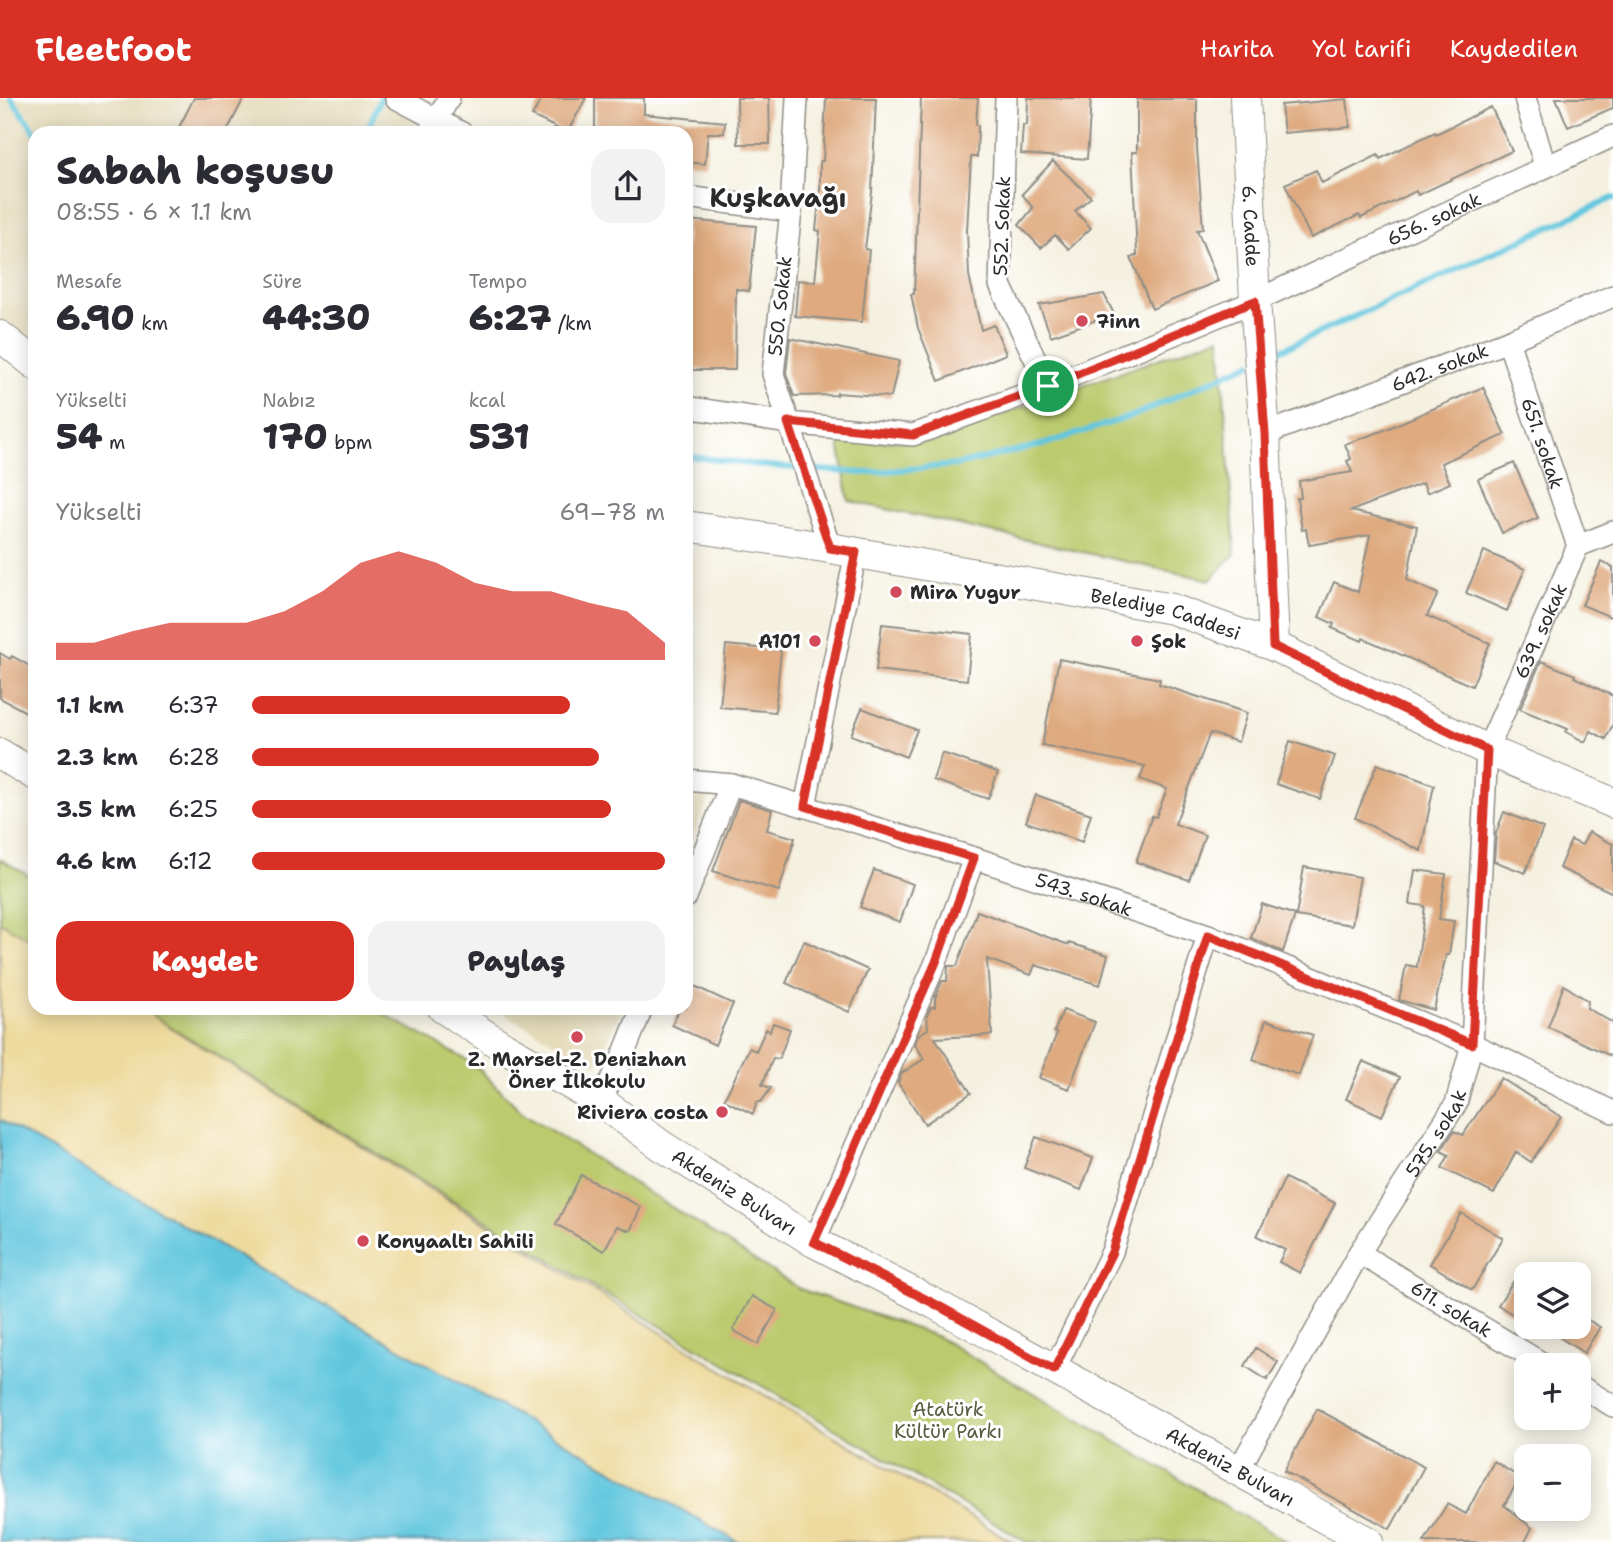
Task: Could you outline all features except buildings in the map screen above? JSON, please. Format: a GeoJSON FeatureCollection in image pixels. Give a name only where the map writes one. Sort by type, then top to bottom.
{"type":"FeatureCollection","features":[{"type":"Feature","properties":{"kind":"main road","name":"6. Cadde"},"geometry":{"type":"LineString","coordinates":[[1245,98],[1257,337],[1265,434],[1273,646]]}},
{"type":"Feature","properties":{"kind":"main road"},"geometry":{"type":"LineString","coordinates":[[0,336],[28,358]]}},
{"type":"Feature","properties":{"kind":"main road","name":"Belediye Caddesi"},"geometry":{"type":"LineString","coordinates":[[693,527],[843,550],[1172,609],[1273,646],[1487,750],[1613,803]]}},
{"type":"Feature","properties":{"kind":"main road"},"geometry":{"type":"LineString","coordinates":[[0,754],[28,771]]}},
{"type":"Feature","properties":{"kind":"main road","name":"Akdeniz Bulvarı"},"geometry":{"type":"LineString","coordinates":[[454,1015],[504,1047],[600,1101],[662,1146],[814,1242],[935,1304],[1368,1542]]}},
{"type":"Feature","properties":{"kind":"street"},"geometry":{"type":"LineString","coordinates":[[396,98],[432,126]]}},
{"type":"Feature","properties":{"kind":"street"},"geometry":{"type":"LineString","coordinates":[[434,126],[449,98]]}},
{"type":"Feature","properties":{"kind":"street","name":"550. Sokak"},"geometry":{"type":"LineString","coordinates":[[797,98],[790,211],[773,374],[820,517],[843,550]]}},
{"type":"Feature","properties":{"kind":"street","name":"552. Sokak"},"geometry":{"type":"LineString","coordinates":[[1006,98],[1000,285],[1048,386]]}},
{"type":"Feature","properties":{"kind":"street"},"geometry":{"type":"LineString","coordinates":[[1525,98],[1545,166]]}},
{"type":"Feature","properties":{"kind":"street","name":"656. sokak"},"geometry":{"type":"LineString","coordinates":[[693,408],[788,422],[913,435],[1048,386],[1255,301],[1613,136]]}},
{"type":"Feature","properties":{"kind":"street"},"geometry":{"type":"LineString","coordinates":[[693,198],[790,211]]}},
{"type":"Feature","properties":{"kind":"street","name":"642. sokak"},"geometry":{"type":"LineString","coordinates":[[1265,434],[1508,341],[1613,296]]}},
{"type":"Feature","properties":{"kind":"street","name":"651. sokak"},"geometry":{"type":"LineString","coordinates":[[1508,341],[1578,546]]}},
{"type":"Feature","properties":{"kind":"street"},"geometry":{"type":"LineString","coordinates":[[1578,546],[1613,532]]}},
{"type":"Feature","properties":{"kind":"street","name":"639. sokak"},"geometry":{"type":"LineString","coordinates":[[1487,750],[1578,546]]}},
{"type":"Feature","properties":{"kind":"street"},"geometry":{"type":"LineString","coordinates":[[805,806],[843,550]]}},
{"type":"Feature","properties":{"kind":"street","name":"575. sokak"},"geometry":{"type":"LineString","coordinates":[[1238,1469],[1359,1253],[1456,1104],[1472,1044],[1487,750]]}},
{"type":"Feature","properties":{"kind":"street","name":"543. sokak"},"geometry":{"type":"LineString","coordinates":[[693,781],[731,784],[805,806],[1208,935],[1472,1044],[1613,1112]]}},
{"type":"Feature","properties":{"kind":"street"},"geometry":{"type":"LineString","coordinates":[[693,879],[731,784]]}},
{"type":"Feature","properties":{"kind":"street"},"geometry":{"type":"LineString","coordinates":[[814,1242],[936,962],[974,858]]}},
{"type":"Feature","properties":{"kind":"street"},"geometry":{"type":"LineString","coordinates":[[1054,1370],[1112,1252],[1208,935]]}},
{"type":"Feature","properties":{"kind":"street"},"geometry":{"type":"LineString","coordinates":[[600,1101],[618,1068],[639,1015]]}},
{"type":"Feature","properties":{"kind":"street","name":"611. sokak"},"geometry":{"type":"LineString","coordinates":[[1359,1253],[1525,1353]]}},
{"type":"Feature","properties":{"kind":"street"},"geometry":{"type":"LineString","coordinates":[[1591,1393],[1613,1406]]}},
{"type":"Feature","properties":{"kind":"shaded area"},"geometry":{"type":"Polygon","coordinates":[[[0,98],[396,98],[437,120],[433,126],[28,126],[28,358],[0,336],[0,98]]]}},
{"type":"Feature","properties":{"kind":"shaded area"},"geometry":{"type":"Polygon","coordinates":[[[693,796],[709,797],[693,836],[693,796]]]}},
{"type":"Feature","properties":{"kind":"shaded area","name":"Z. Marsel-Z. Denizhan Öner İlkokulu"},"geometry":{"type":"Polygon","coordinates":[[[506,1015],[619,1015],[597,1066],[506,1015]]]}},
{"type":"Feature","properties":{"kind":"green space"},"geometry":{"type":"Polygon","coordinates":[[[1220,337],[1235,554],[1210,580],[849,501],[839,443],[930,440],[1220,337]]]}},
{"type":"Feature","properties":{"kind":"green space"},"geometry":{"type":"Polygon","coordinates":[[[0,859],[28,875],[28,944],[0,928],[0,859]]]}},
{"type":"Feature","properties":{"kind":"green space","name":"Atatürk Kültür Parkı"},"geometry":{"type":"Polygon","coordinates":[[[151,1015],[386,1015],[474,1064],[522,1112],[800,1289],[936,1336],[1287,1542],[1026,1542],[596,1288],[151,1015]]]}},
{"type":"Feature","properties":{"kind":"sand","name":"Konyaaltı Sahili"},"geometry":{"type":"Polygon","coordinates":[[[0,922],[28,939],[28,1015],[152,1015],[709,1362],[1013,1542],[738,1542],[0,1120],[0,922]]]}},
{"type":"Feature","properties":{"kind":"water"},"geometry":{"type":"Polygon","coordinates":[[[0,1120],[738,1542],[0,1542],[0,1120]]]}},
{"type":"Feature","properties":{"kind":"waterway"},"geometry":{"type":"LineString","coordinates":[[11,98],[31,126]]}},
{"type":"Feature","properties":{"kind":"waterway"},"geometry":{"type":"LineString","coordinates":[[369,126],[381,98]]}},
{"type":"Feature","properties":{"kind":"waterway"},"geometry":{"type":"LineString","coordinates":[[1268,356],[1613,198]]}},
{"type":"Feature","properties":{"kind":"waterway"},"geometry":{"type":"LineString","coordinates":[[693,457],[863,473],[956,465],[1045,444],[1135,415],[1251,363]]}},
{"type":"Feature","properties":{"kind":"place","name":"7inn"},"geometry":{"type":"Point","coordinates":[1082,321]}},
{"type":"Feature","properties":{"kind":"place","name":"Mira Yugur"},"geometry":{"type":"Point","coordinates":[896,592]}},
{"type":"Feature","properties":{"kind":"place","name":"A101"},"geometry":{"type":"Point","coordinates":[815,641]}},
{"type":"Feature","properties":{"kind":"place","name":"Şok"},"geometry":{"type":"Point","coordinates":[1137,641]}},
{"type":"Feature","properties":{"kind":"place","name":"Z. Marsel-Z. Denizhan Öner İlkokulu"},"geometry":{"type":"Point","coordinates":[577,1037]}},
{"type":"Feature","properties":{"kind":"place","name":"Riviera costa"},"geometry":{"type":"Point","coordinates":[722,1112]}},
{"type":"Feature","properties":{"kind":"place","name":"Konyaaltı Sahili"},"geometry":{"type":"Point","coordinates":[363,1241]}},
{"type":"Feature","properties":{"kind":"district","name":"Kuşkavağı"},"geometry":{"type":"Point","coordinates":[778,197]}},
{"type":"Feature","properties":{"kind":"route"},"geometry":{"type":"LineString","coordinates":[[1255,301],[1265,434],[1273,646],[1487,750],[1472,1044],[1208,935],[1112,1252],[1054,1370],[935,1304],[814,1242],[936,962],[974,858],[805,806],[856,552],[830,548],[788,422],[913,435],[1048,386],[1255,301]]}}]}
